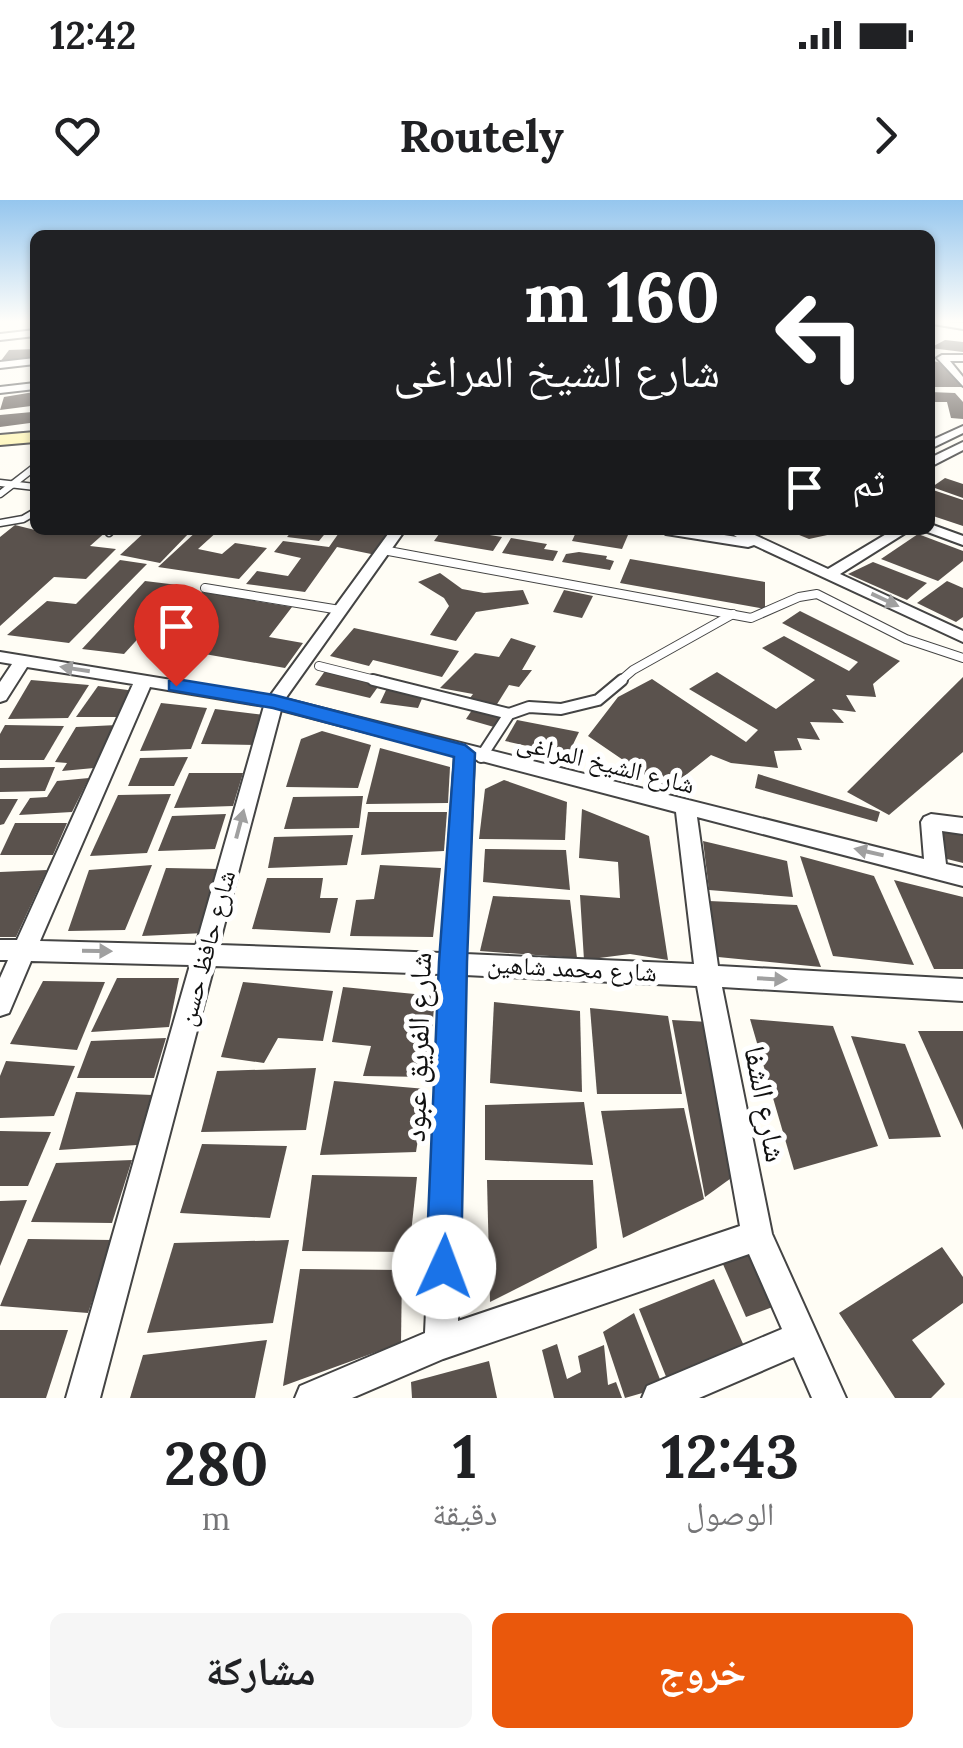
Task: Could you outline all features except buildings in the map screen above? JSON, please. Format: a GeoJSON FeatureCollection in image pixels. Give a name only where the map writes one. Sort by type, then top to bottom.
{"type":"FeatureCollection","features":[{"type":"Feature","properties":{"kind":"main road"},"geometry":{"type":"LineString","coordinates":[[1,435],[30,426]]}},
{"type":"Feature","properties":{"kind":"main road"},"geometry":{"type":"LineString","coordinates":[[1,435],[30,437]]}},
{"type":"Feature","properties":{"kind":"street"},"geometry":{"type":"LineString","coordinates":[[0,390],[30,387]]}},
{"type":"Feature","properties":{"kind":"street"},"geometry":{"type":"LineString","coordinates":[[935,443],[963,429]]}},
{"type":"Feature","properties":{"kind":"street"},"geometry":{"type":"LineString","coordinates":[[956,454],[963,445]]}},
{"type":"Feature","properties":{"kind":"street"},"geometry":{"type":"LineString","coordinates":[[935,530],[963,541]]}},
{"type":"Feature","properties":{"kind":"street","name":"شارع حافظ حسن"},"geometry":{"type":"LineString","coordinates":[[83,1398],[274,702],[394,535]]}},
{"type":"Feature","properties":{"kind":"street"},"geometry":{"type":"LineString","coordinates":[[697,535],[766,546]]}},
{"type":"Feature","properties":{"kind":"street"},"geometry":{"type":"LineString","coordinates":[[743,535],[963,637]]}},
{"type":"Feature","properties":{"kind":"street"},"geometry":{"type":"LineString","coordinates":[[830,574],[895,535]]}},
{"type":"Feature","properties":{"kind":"street","name":"شارع الشيخ المراغى"},"geometry":{"type":"LineString","coordinates":[[0,656],[274,702],[686,809],[936,867],[963,877]]}},
{"type":"Feature","properties":{"kind":"street"},"geometry":{"type":"LineString","coordinates":[[0,696],[23,660]]}},
{"type":"Feature","properties":{"kind":"street"},"geometry":{"type":"LineString","coordinates":[[0,1005],[144,680]]}},
{"type":"Feature","properties":{"kind":"street","name":"شارع الفريق عبود"},"geometry":{"type":"LineString","coordinates":[[441,1343],[453,962],[473,755]]}},
{"type":"Feature","properties":{"kind":"street","name":"شارع الشفا"},"geometry":{"type":"LineString","coordinates":[[686,809],[707,975],[757,1236],[829,1398]]}},
{"type":"Feature","properties":{"kind":"street"},"geometry":{"type":"LineString","coordinates":[[936,867],[931,822],[963,826]]}},
{"type":"Feature","properties":{"kind":"street","name":"شارع محمد شاهين"},"geometry":{"type":"LineString","coordinates":[[0,950],[205,952],[453,962],[963,990]]}},
{"type":"Feature","properties":{"kind":"street"},"geometry":{"type":"LineString","coordinates":[[312,1398],[441,1343],[757,1236]]}},
{"type":"Feature","properties":{"kind":"street"},"geometry":{"type":"LineString","coordinates":[[659,1398],[801,1338]]}},
{"type":"Feature","properties":{"kind":"lane"},"geometry":{"type":"LineString","coordinates":[[1,484],[30,464]]}},
{"type":"Feature","properties":{"kind":"lane"},"geometry":{"type":"LineString","coordinates":[[0,494],[30,471]]}},
{"type":"Feature","properties":{"kind":"lane"},"geometry":{"type":"LineString","coordinates":[[1,484],[30,486]]}},
{"type":"Feature","properties":{"kind":"lane"},"geometry":{"type":"LineString","coordinates":[[0,523],[30,515]]}},
{"type":"Feature","properties":{"kind":"lane"},"geometry":{"type":"LineString","coordinates":[[383,550],[761,617],[796,596],[817,594],[906,639],[963,658]]}},
{"type":"Feature","properties":{"kind":"lane"},"geometry":{"type":"LineString","coordinates":[[205,588],[340,610]]}},
{"type":"Feature","properties":{"kind":"lane"},"geometry":{"type":"LineString","coordinates":[[473,755],[508,714],[530,707],[562,708],[598,700],[633,670],[734,614]]}},
{"type":"Feature","properties":{"kind":"lane"},"geometry":{"type":"LineString","coordinates":[[319,666],[508,714]]}},
{"type":"Feature","properties":{"kind":"route"},"geometry":{"type":"LineString","coordinates":[[176,686],[274,702],[465,753],[453,962],[444,1267]]}}]}
